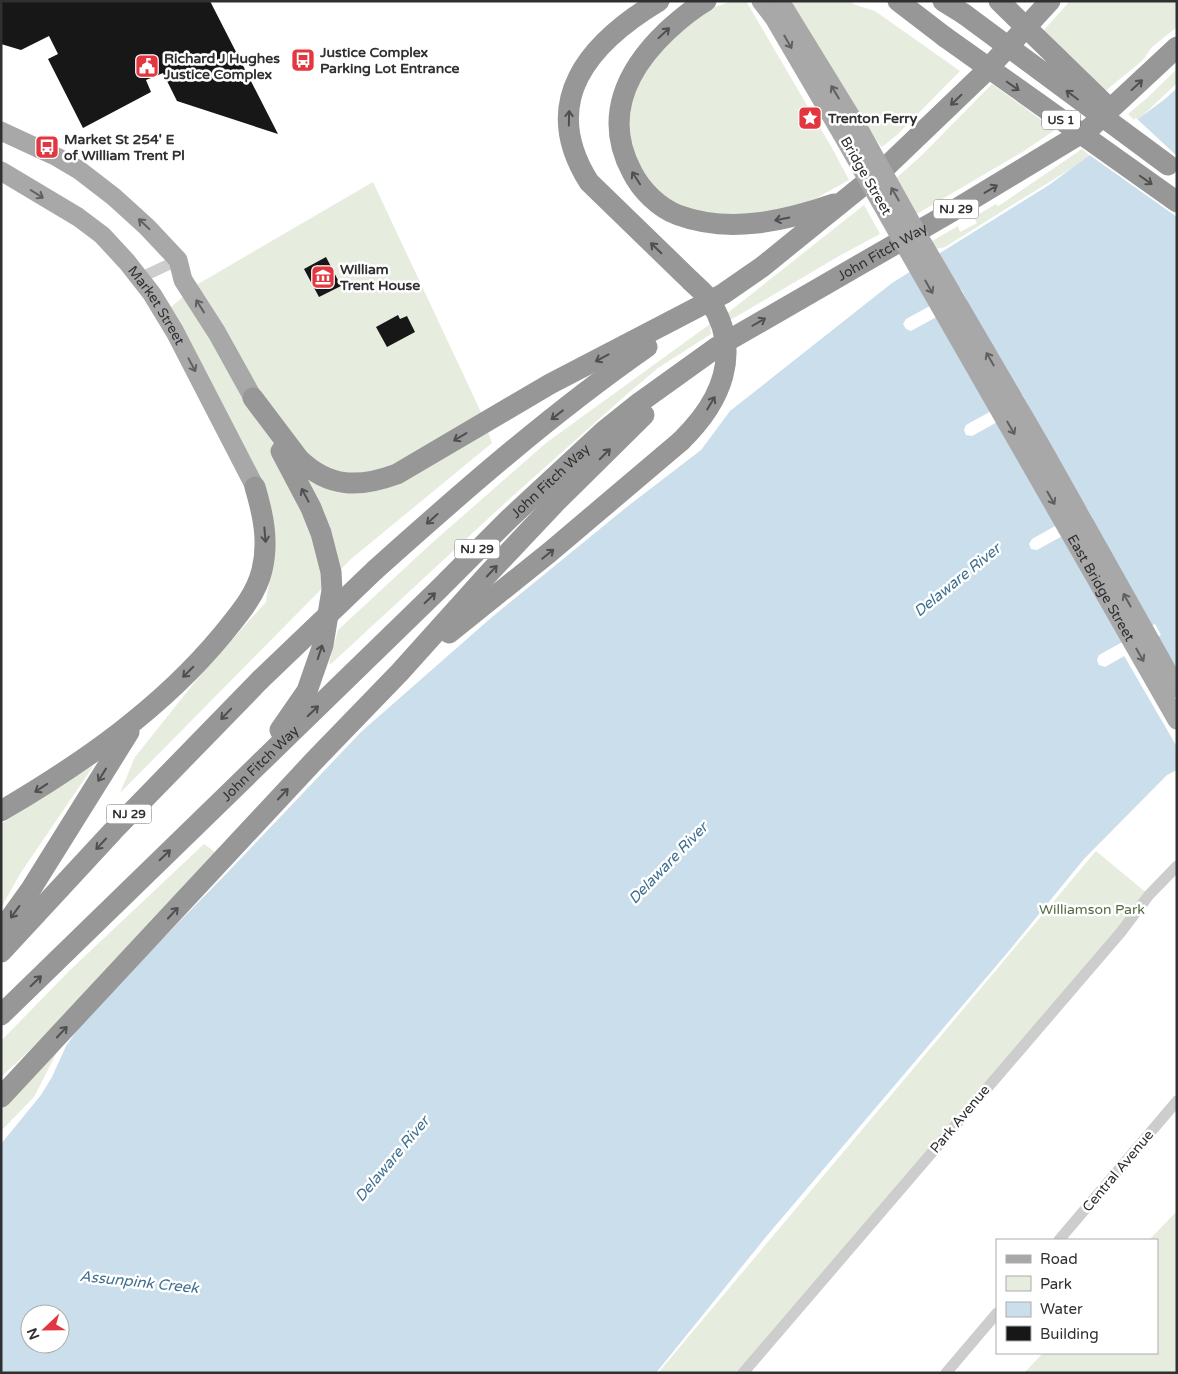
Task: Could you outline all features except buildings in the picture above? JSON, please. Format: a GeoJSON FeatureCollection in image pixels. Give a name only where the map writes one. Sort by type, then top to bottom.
{"type":"FeatureCollection","features":[{"type":"Feature","properties":{"kind":"highway"},"geometry":{"type":"LineString","coordinates":[[400,672],[550,552],[681,441],[693,429],[713,402],[725,371],[725,341],[718,318],[709,299],[589,182],[579,166],[569,133],[570,103],[580,71],[591,55],[619,28],[637,14],[659,1]]}},
{"type":"Feature","properties":{"kind":"highway"},"geometry":{"type":"LineString","coordinates":[[887,1],[925,21]]}},
{"type":"Feature","properties":{"kind":"highway","name":"US 1"},"geometry":{"type":"LineString","coordinates":[[898,1],[945,37],[1177,202]]}},
{"type":"Feature","properties":{"kind":"highway","name":"US 1"},"geometry":{"type":"LineString","coordinates":[[943,1],[964,14],[1172,169]]}},
{"type":"Feature","properties":{"kind":"highway"},"geometry":{"type":"LineString","coordinates":[[999,1],[1172,169]]}},
{"type":"Feature","properties":{"kind":"highway","name":"NJ 29"},"geometry":{"type":"LineString","coordinates":[[1,952],[113,831],[260,680],[375,570],[514,450],[623,364],[769,262],[888,165],[983,74],[1050,1]]}},
{"type":"Feature","properties":{"kind":"highway"},"geometry":{"type":"LineString","coordinates":[[704,2],[677,22],[655,42],[637,64],[622,98],[618,118],[621,145],[627,163],[642,188],[665,207],[678,214],[704,222],[728,224],[773,221],[805,214],[846,200]]}},
{"type":"Feature","properties":{"kind":"highway","name":"John Fitch Way"},"geometry":{"type":"LineString","coordinates":[[1,1015],[554,476],[604,431],[639,403],[717,347],[943,217],[1090,128],[1177,47]]}},
{"type":"Feature","properties":{"kind":"highway"},"geometry":{"type":"LineString","coordinates":[[253,398],[299,459],[322,477],[352,484],[383,480],[397,474],[550,384],[723,294]]}},
{"type":"Feature","properties":{"kind":"highway"},"geometry":{"type":"LineString","coordinates":[[1,1097],[313,762],[400,672],[556,502],[634,424],[717,347]]}},
{"type":"Feature","properties":{"kind":"highway"},"geometry":{"type":"LineString","coordinates":[[253,398],[311,508],[327,552],[332,590],[323,645],[307,691],[253,769]]}},
{"type":"Feature","properties":{"kind":"highway"},"geometry":{"type":"LineString","coordinates":[[1,811],[95,752],[137,719],[206,654],[244,608],[252,595],[262,569],[265,539],[262,513],[255,487]]}},
{"type":"Feature","properties":{"kind":"highway"},"geometry":{"type":"LineString","coordinates":[[1,930],[31,890],[137,719]]}},
{"type":"Feature","properties":{"kind":"highway"},"geometry":{"type":"LineString","coordinates":[[1,1086],[29,1068]]}},
{"type":"Feature","properties":{"kind":"main road","name":"Bridge Street"},"geometry":{"type":"LineString","coordinates":[[761,1],[854,137]]}},
{"type":"Feature","properties":{"kind":"main road","name":"Bridge Street"},"geometry":{"type":"LineString","coordinates":[[780,1],[854,137],[1034,451]]}},
{"type":"Feature","properties":{"kind":"main road"},"geometry":{"type":"LineString","coordinates":[[1,131],[57,157],[79,170],[147,226],[178,260],[183,280],[217,333],[253,398]]}},
{"type":"Feature","properties":{"kind":"main road","name":"Market Street"},"geometry":{"type":"LineString","coordinates":[[1,171],[78,217],[102,235],[123,256],[140,278],[175,332],[255,487]]}},
{"type":"Feature","properties":{"kind":"main road","name":"East Bridge Street"},"geometry":{"type":"LineString","coordinates":[[1034,451],[1177,688]]}},
{"type":"Feature","properties":{"kind":"main road","name":"East Bridge Street"},"geometry":{"type":"LineString","coordinates":[[1034,451],[1177,720]]}},
{"type":"Feature","properties":{"kind":"street"},"geometry":{"type":"LineString","coordinates":[[140,278],[178,260]]}},
{"type":"Feature","properties":{"kind":"street","name":"Park Avenue"},"geometry":{"type":"LineString","coordinates":[[743,1373],[1121,932],[1149,895],[1177,866]]}},
{"type":"Feature","properties":{"kind":"street","name":"Central Avenue"},"geometry":{"type":"LineString","coordinates":[[1060,1239],[1177,1101]]}},
{"type":"Feature","properties":{"kind":"street"},"geometry":{"type":"LineString","coordinates":[[946,1373],[996,1314]]}},
{"type":"Feature","properties":{"kind":"green space"},"geometry":{"type":"Polygon","coordinates":[[[732,1],[746,1],[849,180],[804,205],[751,217],[689,213],[643,181],[627,145],[632,87],[675,32],[715,7],[732,1]]]}},
{"type":"Feature","properties":{"kind":"green space"},"geometry":{"type":"Polygon","coordinates":[[[793,1],[852,1],[853,4],[875,11],[960,71],[897,135],[882,147],[864,126],[792,3],[793,1]]]}},
{"type":"Feature","properties":{"kind":"green space"},"geometry":{"type":"Polygon","coordinates":[[[1070,1],[1177,1],[1177,27],[1152,47],[1142,61],[1104,92],[1043,31],[1070,1]]]}},
{"type":"Feature","properties":{"kind":"green space"},"geometry":{"type":"Polygon","coordinates":[[[1177,69],[1177,83],[1136,122],[1128,114],[1177,69]]]}},
{"type":"Feature","properties":{"kind":"green space"},"geometry":{"type":"Polygon","coordinates":[[[992,84],[1055,130],[1024,151],[915,215],[894,180],[921,156],[992,84]]]}},
{"type":"Feature","properties":{"kind":"green space"},"geometry":{"type":"Polygon","coordinates":[[[1082,149],[1089,155],[1072,168],[945,247],[936,249],[932,241],[958,226],[960,232],[977,223],[974,217],[996,204],[998,206],[1003,203],[1082,149]]]}},
{"type":"Feature","properties":{"kind":"green space"},"geometry":{"type":"Polygon","coordinates":[[[373,182],[480,410],[492,443],[351,559],[120,793],[135,757],[202,673],[266,602],[273,556],[257,475],[170,308],[198,284],[373,182]]]}},
{"type":"Feature","properties":{"kind":"green space"},"geometry":{"type":"Polygon","coordinates":[[[864,205],[880,234],[727,322],[725,315],[864,205]]]}},
{"type":"Feature","properties":{"kind":"green space"},"geometry":{"type":"Polygon","coordinates":[[[710,324],[711,334],[658,368],[626,395],[505,503],[331,664],[329,663],[338,630],[433,542],[546,443],[710,324]]]}},
{"type":"Feature","properties":{"kind":"green space"},"geometry":{"type":"Polygon","coordinates":[[[94,765],[20,874],[1,908],[1,824],[94,765]]]}},
{"type":"Feature","properties":{"kind":"green space"},"geometry":{"type":"Polygon","coordinates":[[[204,844],[215,852],[46,1035],[1,1077],[1,1041],[69,971],[204,844]]]}},
{"type":"Feature","properties":{"kind":"green space","name":"Williamson Park"},"geometry":{"type":"Polygon","coordinates":[[[1096,851],[1149,895],[742,1373],[658,1373],[1096,851]]]}},
{"type":"Feature","properties":{"kind":"green space"},"geometry":{"type":"Polygon","coordinates":[[[58,1050],[34,1097],[1,1131],[1,1109],[58,1050]]]}},
{"type":"Feature","properties":{"kind":"green space"},"geometry":{"type":"Polygon","coordinates":[[[1177,1211],[1177,1373],[1024,1373],[1042,1354],[1158,1354],[1158,1239],[1150,1239],[1177,1211]]]}},
{"type":"Feature","properties":{"kind":"water"},"geometry":{"type":"Polygon","coordinates":[[[1177,88],[1177,770],[1167,775],[1084,859],[1008,952],[765,1238],[656,1373],[1,1373],[1,1144],[41,1095],[52,1077],[66,1046],[87,1016],[361,732],[492,617],[628,506],[701,450],[730,411],[892,283],[1049,185],[1165,99],[1177,88]],[[961,289],[906,319],[903,324],[906,329],[911,331],[967,300],[961,289]],[[1022,394],[966,425],[964,430],[966,435],[972,436],[1028,405],[1022,394]],[[1087,508],[1032,539],[1029,544],[1031,549],[1037,550],[1093,519],[1087,508]],[[1155,624],[1099,655],[1097,660],[1099,665],[1105,667],[1161,635],[1155,624]]]}},
{"type":"Feature","properties":{"kind":"pier"},"geometry":{"type":"Polygon","coordinates":[[[1136,118],[1177,156],[1177,217],[1088,154],[1136,118]]]}},
{"type":"Feature","properties":{"kind":"pier"},"geometry":{"type":"Polygon","coordinates":[[[1156,635],[1177,672],[1177,747],[1123,654],[1156,635]]]}},
{"type":"Feature","properties":{"kind":"place","name":"Justice Complex Parking Lot Entrance"},"geometry":{"type":"Point","coordinates":[303,60]}},
{"type":"Feature","properties":{"kind":"place","name":"Richard J Hughes Justice Complex"},"geometry":{"type":"Point","coordinates":[147,66]}},
{"type":"Feature","properties":{"kind":"place","name":"Trenton Ferry"},"geometry":{"type":"Point","coordinates":[810,118]}},
{"type":"Feature","properties":{"kind":"place","name":"Market St 254' E of William Trent Pl"},"geometry":{"type":"Point","coordinates":[47,147]}},
{"type":"Feature","properties":{"kind":"place","name":"William Trent House"},"geometry":{"type":"Point","coordinates":[323,277]}},
{"type":"Feature","properties":{"kind":"water label","name":"Delaware River"},"geometry":{"type":"Point","coordinates":[957,580]}},
{"type":"Feature","properties":{"kind":"water label","name":"Delaware River"},"geometry":{"type":"Point","coordinates":[668,863]}},
{"type":"Feature","properties":{"kind":"water label","name":"Delaware River"},"geometry":{"type":"Point","coordinates":[392,1159]}},
{"type":"Feature","properties":{"kind":"water label","name":"Assunpink Creek"},"geometry":{"type":"Point","coordinates":[139,1282]}}]}
